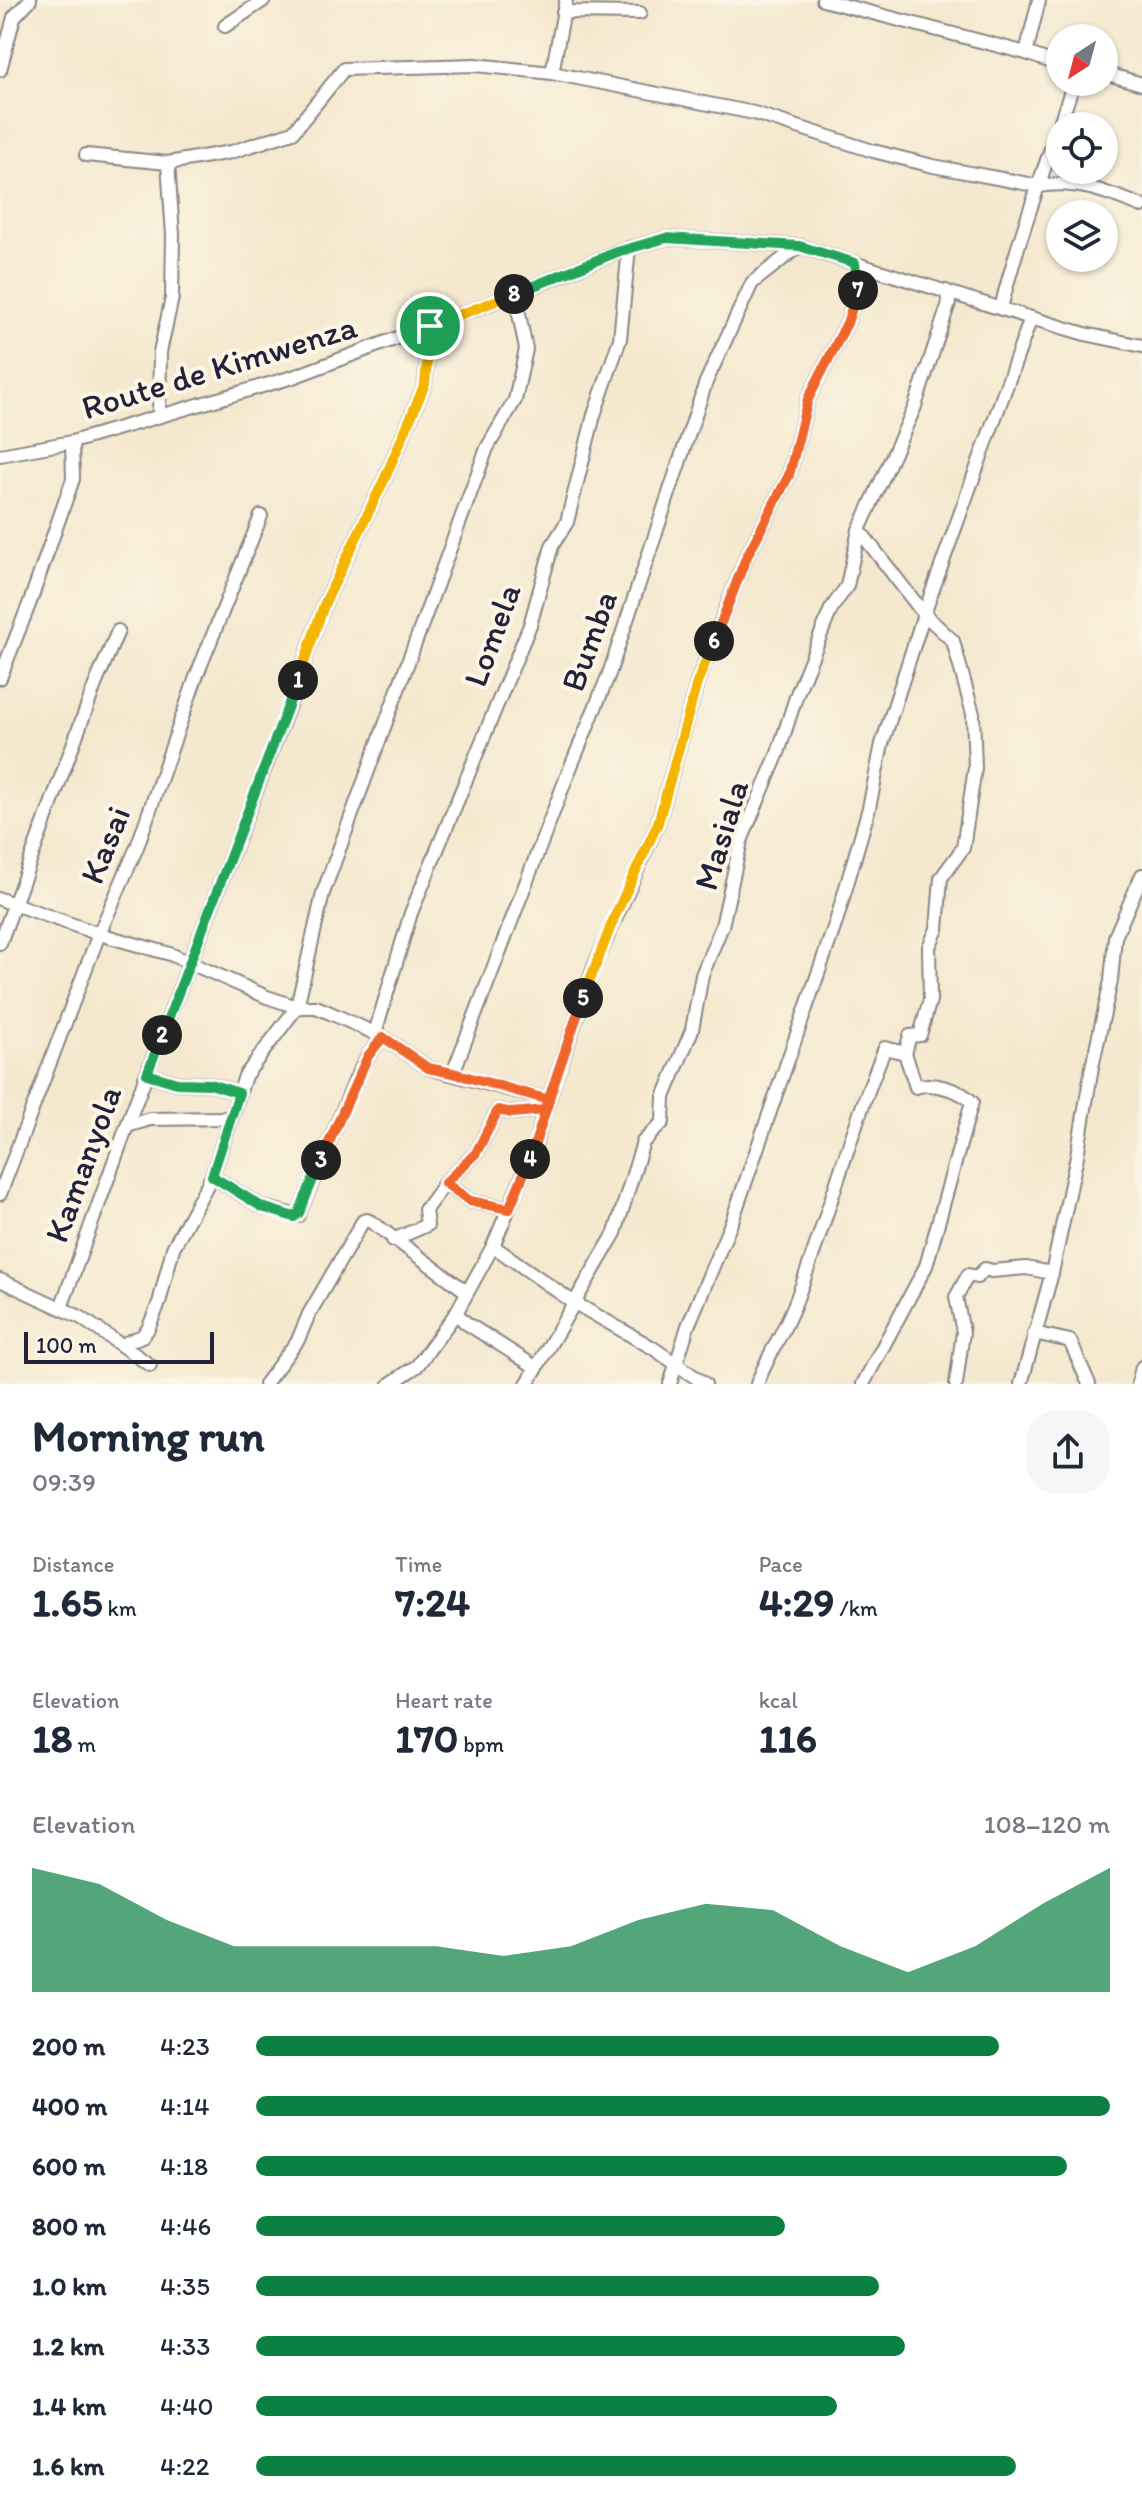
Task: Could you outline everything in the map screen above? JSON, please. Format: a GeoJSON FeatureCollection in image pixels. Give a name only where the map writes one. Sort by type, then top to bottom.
{"type":"FeatureCollection","features":[{"type":"Feature","properties":{"kind":"street"},"geometry":{"type":"LineString","coordinates":[[0,70],[14,17],[30,0]]}},
{"type":"Feature","properties":{"kind":"street"},"geometry":{"type":"LineString","coordinates":[[225,26],[264,0]]}},
{"type":"Feature","properties":{"kind":"street"},"geometry":{"type":"LineString","coordinates":[[823,0],[1046,60]]}},
{"type":"Feature","properties":{"kind":"street"},"geometry":{"type":"LineString","coordinates":[[1026,53],[1039,0]]}},
{"type":"Feature","properties":{"kind":"street"},"geometry":{"type":"LineString","coordinates":[[552,73],[565,6],[640,13]]}},
{"type":"Feature","properties":{"kind":"street"},"geometry":{"type":"LineString","coordinates":[[86,155],[168,163],[231,152],[293,132],[344,69],[475,65],[552,73],[754,113],[873,151],[1039,186],[1056,183],[1105,190],[1142,206]]}},
{"type":"Feature","properties":{"kind":"street"},"geometry":{"type":"LineString","coordinates":[[1118,77],[1142,84]]}},
{"type":"Feature","properties":{"kind":"street"},"geometry":{"type":"LineString","coordinates":[[1001,308],[1016,246],[1069,96]]}},
{"type":"Feature","properties":{"kind":"street"},"geometry":{"type":"LineString","coordinates":[[159,415],[160,352],[172,298],[173,235],[168,163]]}},
{"type":"Feature","properties":{"kind":"street","name":"Route de Kimwenza"},"geometry":{"type":"LineString","coordinates":[[0,455],[72,442],[293,377],[629,248],[666,238],[799,246],[1085,334],[1142,346]]}},
{"type":"Feature","properties":{"kind":"street","name":"Bumba"},"geometry":{"type":"LineString","coordinates":[[453,1073],[609,674],[706,382],[752,283],[799,246]]}},
{"type":"Feature","properties":{"kind":"street","name":"Lomela"},"geometry":{"type":"LineString","coordinates":[[212,1176],[262,1207],[298,1216],[358,1074],[379,1035],[411,913],[530,625],[552,546],[567,522],[594,415],[620,339],[629,248]]}},
{"type":"Feature","properties":{"kind":"street"},"geometry":{"type":"LineString","coordinates":[[390,1384],[417,1366],[456,1313],[493,1246],[534,1149],[599,955],[658,823],[697,683],[746,558],[789,475],[808,399],[847,323],[859,286],[855,263]]}},
{"type":"Feature","properties":{"kind":"street","name":"Masiala"},"geometry":{"type":"LineString","coordinates":[[527,1384],[615,1233],[643,1142],[663,1122],[664,1097],[692,1030],[702,975],[722,926],[741,841],[778,753],[797,694],[831,609],[847,586],[859,530],[914,409],[949,303],[946,291]]}},
{"type":"Feature","properties":{"kind":"street"},"geometry":{"type":"LineString","coordinates":[[121,1345],[142,1336],[148,1329],[159,1303],[173,1248],[212,1176],[245,1076],[297,1007],[323,893],[487,448],[515,400],[526,346],[515,294]]}},
{"type":"Feature","properties":{"kind":"street"},"geometry":{"type":"LineString","coordinates":[[670,1384],[688,1326],[732,1221],[836,922],[869,808],[882,744],[924,614],[1031,318]]}},
{"type":"Feature","properties":{"kind":"street","name":"Kamanyola"},"geometry":{"type":"LineString","coordinates":[[61,1308],[189,962],[290,703],[324,605],[385,478],[425,384],[430,326]]}},
{"type":"Feature","properties":{"kind":"street"},"geometry":{"type":"LineString","coordinates":[[0,678],[73,479],[72,442]]}},
{"type":"Feature","properties":{"kind":"street","name":"Kasai"},"geometry":{"type":"LineString","coordinates":[[0,1194],[99,934],[137,847],[196,677],[261,516]]}},
{"type":"Feature","properties":{"kind":"street"},"geometry":{"type":"LineString","coordinates":[[859,530],[924,614],[955,644],[973,714],[975,768],[963,848],[941,878],[937,929],[929,947],[929,1003],[920,1035],[910,1036],[905,1053],[916,1087],[924,1084],[954,1089],[972,1102],[926,1266],[863,1384]]}},
{"type":"Feature","properties":{"kind":"street"},"geometry":{"type":"LineString","coordinates":[[0,943],[95,685],[118,631]]}},
{"type":"Feature","properties":{"kind":"street"},"geometry":{"type":"LineString","coordinates":[[1021,1384],[1052,1273],[1111,981],[1115,937],[1142,875]]}},
{"type":"Feature","properties":{"kind":"street"},"geometry":{"type":"LineString","coordinates":[[0,899],[189,962],[267,997],[297,1007],[316,1007],[379,1035],[428,1068],[453,1073],[547,1105]]}},
{"type":"Feature","properties":{"kind":"street"},"geometry":{"type":"LineString","coordinates":[[757,1384],[795,1304],[821,1233],[861,1104],[885,1048],[905,1053]]}},
{"type":"Feature","properties":{"kind":"street"},"geometry":{"type":"LineString","coordinates":[[147,1074],[177,1083],[210,1084],[239,1093]]}},
{"type":"Feature","properties":{"kind":"street"},"geometry":{"type":"LineString","coordinates":[[393,1240],[427,1225],[425,1210],[445,1183],[476,1153],[498,1110],[512,1113],[547,1105]]}},
{"type":"Feature","properties":{"kind":"street"},"geometry":{"type":"LineString","coordinates":[[127,1126],[150,1119],[230,1118]]}},
{"type":"Feature","properties":{"kind":"street"},"geometry":{"type":"LineString","coordinates":[[445,1183],[470,1201],[509,1209]]}},
{"type":"Feature","properties":{"kind":"street"},"geometry":{"type":"LineString","coordinates":[[265,1384],[298,1340],[309,1314],[363,1221],[367,1220],[467,1292]]}},
{"type":"Feature","properties":{"kind":"street"},"geometry":{"type":"LineString","coordinates":[[493,1246],[573,1302],[676,1362],[705,1384]]}},
{"type":"Feature","properties":{"kind":"street"},"geometry":{"type":"LineString","coordinates":[[956,1384],[963,1332],[956,1297],[968,1275],[977,1277],[985,1269],[1018,1271],[1026,1268],[1052,1273]]}},
{"type":"Feature","properties":{"kind":"street"},"geometry":{"type":"LineString","coordinates":[[0,1280],[101,1329],[150,1365]]}},
{"type":"Feature","properties":{"kind":"street"},"geometry":{"type":"LineString","coordinates":[[456,1313],[472,1327],[537,1368]]}},
{"type":"Feature","properties":{"kind":"street"},"geometry":{"type":"LineString","coordinates":[[1034,1333],[1070,1341],[1089,1384]]}},
{"type":"Feature","properties":{"kind":"route"},"geometry":{"type":"LineString","coordinates":[[430,326],[425,384],[385,478],[324,605],[290,703],[147,1074],[189,1085],[210,1084],[239,1093],[212,1176],[262,1207],[294,1217],[298,1216],[358,1074],[383,1037],[428,1068],[549,1100],[534,1149],[509,1209],[470,1201],[445,1183],[476,1153],[498,1110],[512,1113],[545,1110],[549,1100],[594,967],[658,823],[697,683],[746,558],[789,475],[808,399],[847,323],[859,286],[855,263],[799,246],[666,238],[613,254],[430,326]]}}]}
